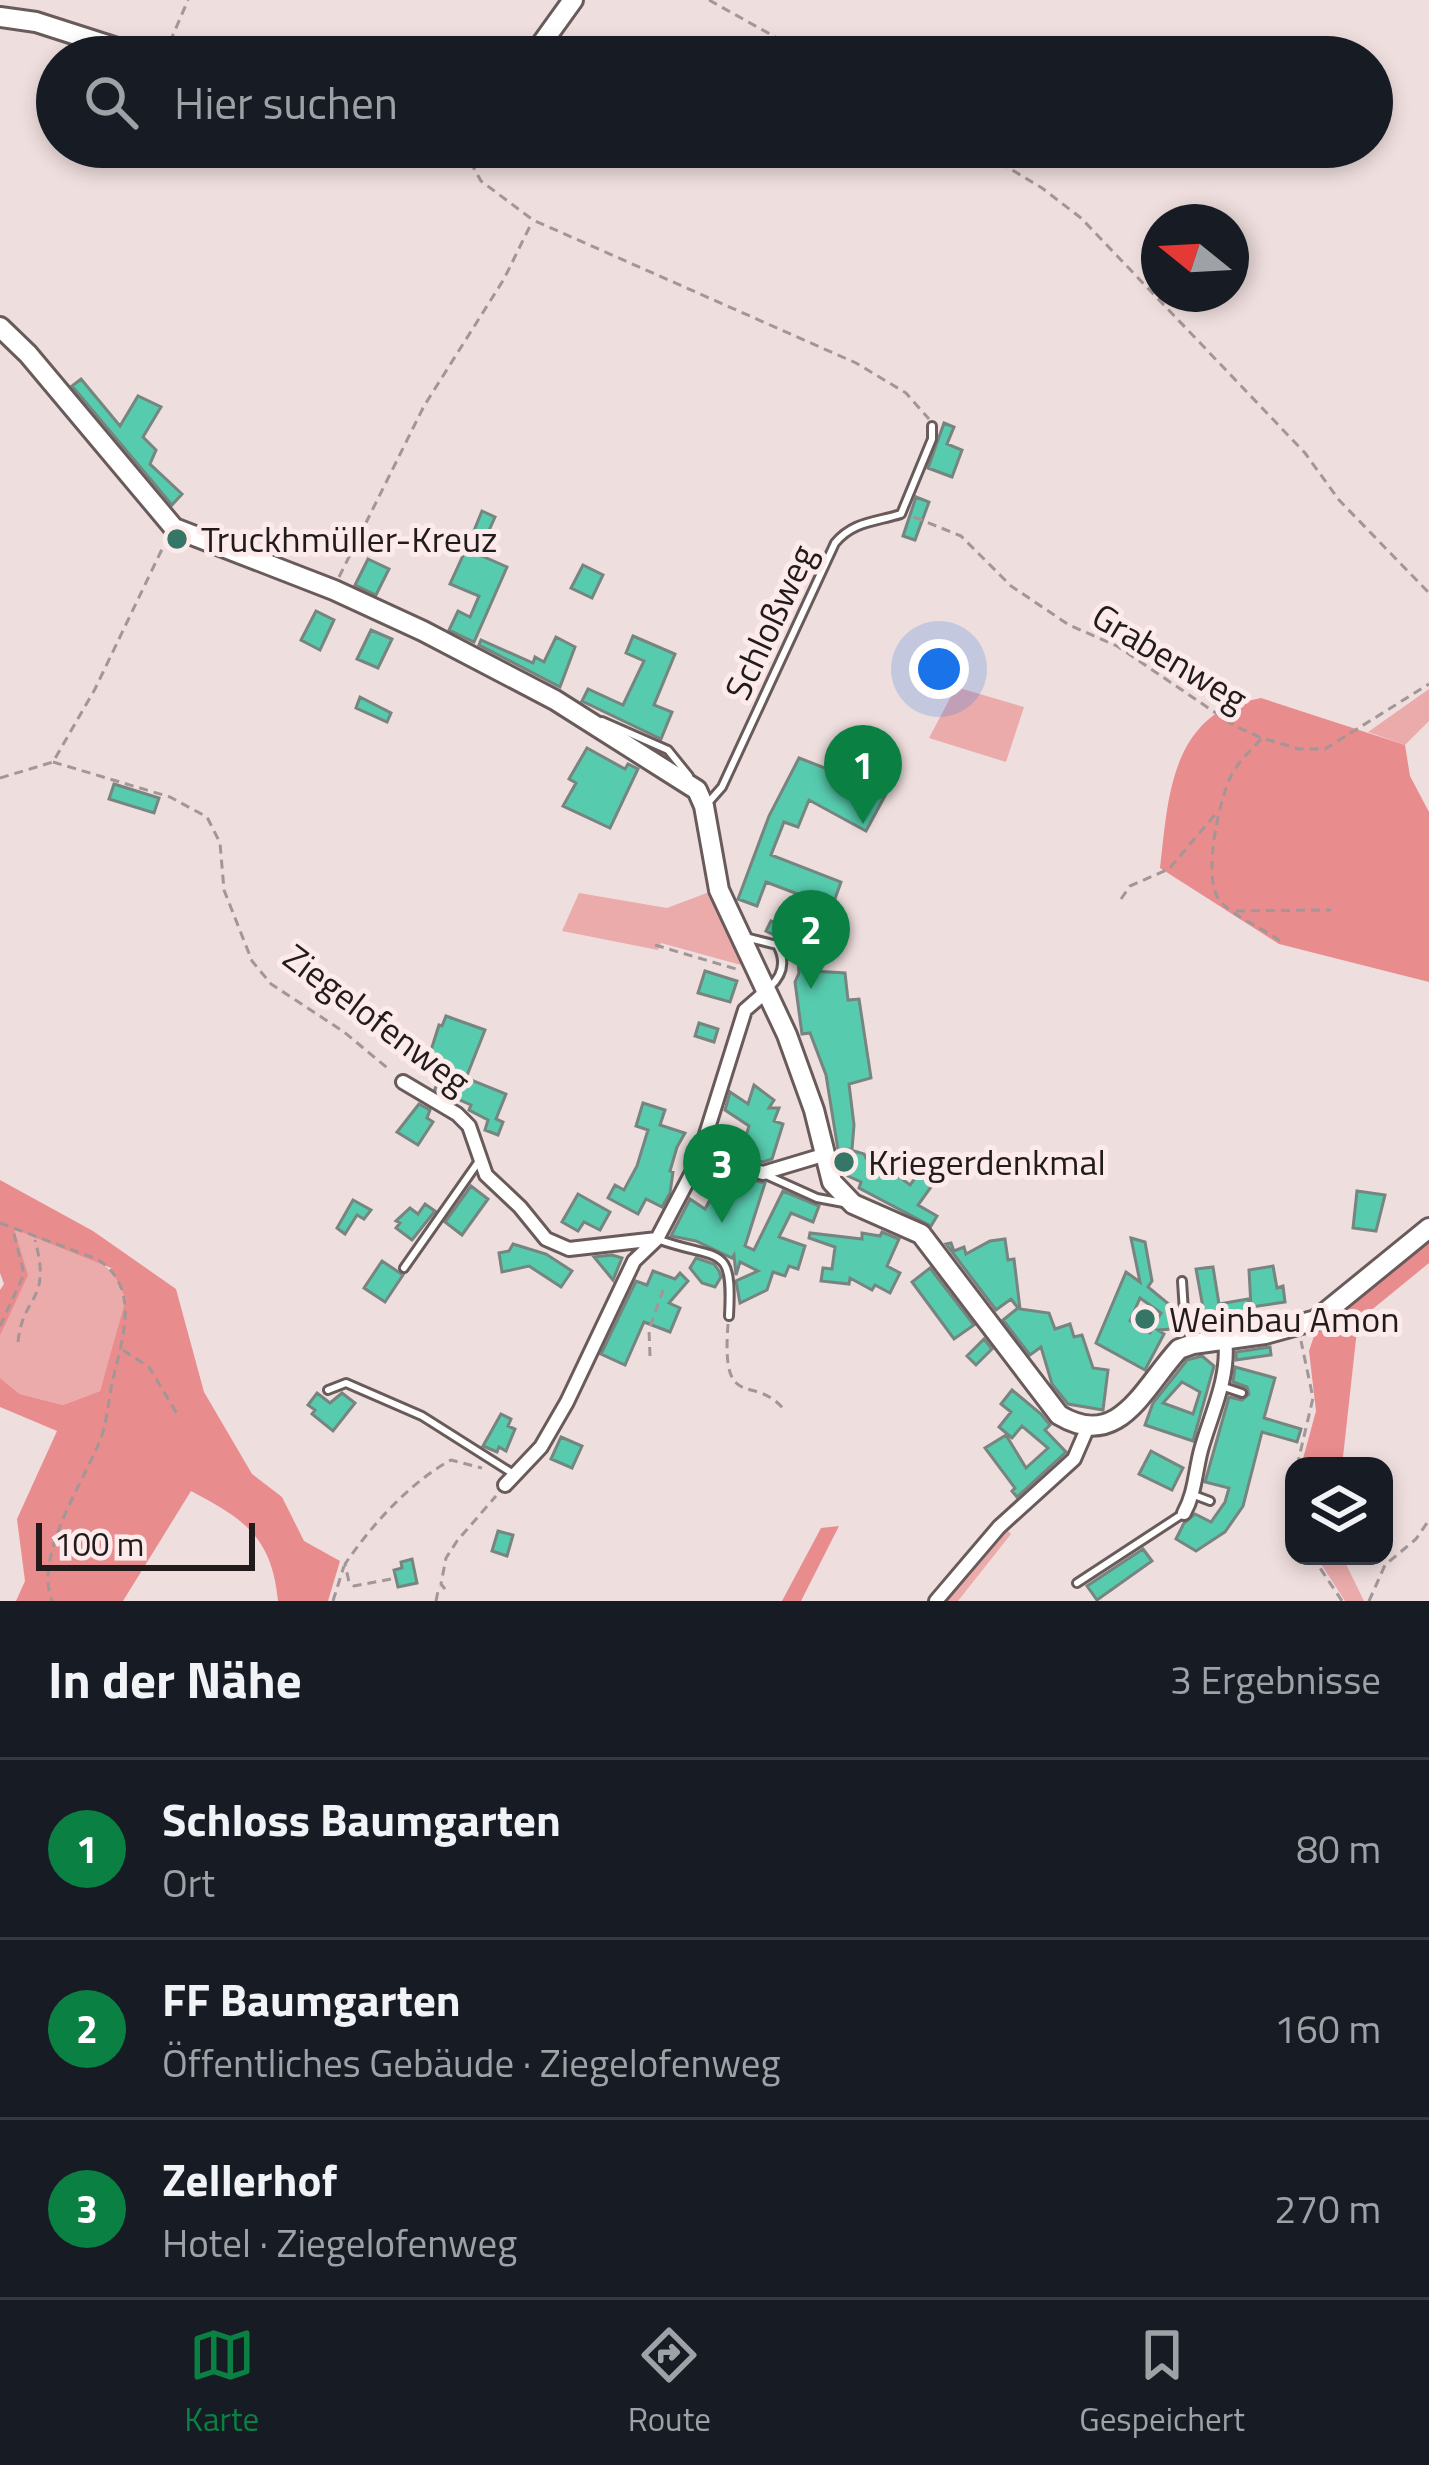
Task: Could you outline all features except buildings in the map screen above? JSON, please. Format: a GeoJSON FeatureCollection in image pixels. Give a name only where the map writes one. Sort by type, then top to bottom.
{"type":"FeatureCollection","features":[{"type":"Feature","properties":{"kind":"street"},"geometry":{"type":"LineString","coordinates":[[547,36],[573,0]]}},
{"type":"Feature","properties":{"kind":"street"},"geometry":{"type":"LineString","coordinates":[[0,17],[80,36]]}},
{"type":"Feature","properties":{"kind":"street"},"geometry":{"type":"LineString","coordinates":[[0,327],[174,527],[326,586],[442,641],[585,718],[700,798],[719,890],[767,990],[814,1110],[832,1182],[853,1204],[921,1234],[1058,1415],[1087,1429],[1120,1418],[1179,1349],[1297,1328],[1316,1320],[1429,1228]]}},
{"type":"Feature","properties":{"kind":"street"},"geometry":{"type":"LineString","coordinates":[[507,1476],[541,1447],[634,1261],[657,1239],[697,1162],[745,1010],[767,990]]}},
{"type":"Feature","properties":{"kind":"street","name":"Ziegelofenweg"},"geometry":{"type":"LineString","coordinates":[[403,1082],[469,1126],[486,1175],[546,1239],[568,1249],[657,1239]]}},
{"type":"Feature","properties":{"kind":"street"},"geometry":{"type":"LineString","coordinates":[[697,1162],[709,1159],[763,1173],[825,1162]]}},
{"type":"Feature","properties":{"kind":"street"},"geometry":{"type":"LineString","coordinates":[[1184,1514],[1194,1495],[1202,1448],[1221,1387],[1225,1340]]}},
{"type":"Feature","properties":{"kind":"street"},"geometry":{"type":"LineString","coordinates":[[937,1601],[999,1527],[1074,1459],[1087,1429]]}},
{"type":"Feature","properties":{"kind":"lane"},"geometry":{"type":"LineString","coordinates":[[902,514],[932,440],[932,426]]}},
{"type":"Feature","properties":{"kind":"lane","name":"Schloßweg"},"geometry":{"type":"LineString","coordinates":[[700,798],[722,787],[835,543],[864,521],[902,514]]}},
{"type":"Feature","properties":{"kind":"lane"},"geometry":{"type":"LineString","coordinates":[[742,937],[767,941],[782,955],[778,980],[767,990]]}},
{"type":"Feature","properties":{"kind":"lane"},"geometry":{"type":"LineString","coordinates":[[404,1268],[479,1161]]}},
{"type":"Feature","properties":{"kind":"lane"},"geometry":{"type":"LineString","coordinates":[[817,1198],[825,1162]]}},
{"type":"Feature","properties":{"kind":"lane"},"geometry":{"type":"LineString","coordinates":[[763,1173],[817,1198],[853,1204]]}},
{"type":"Feature","properties":{"kind":"lane"},"geometry":{"type":"LineString","coordinates":[[657,1239],[724,1261],[731,1272],[729,1316]]}},
{"type":"Feature","properties":{"kind":"lane"},"geometry":{"type":"LineString","coordinates":[[1182,1281],[1184,1327],[1192,1344]]}},
{"type":"Feature","properties":{"kind":"lane"},"geometry":{"type":"LineString","coordinates":[[328,1390],[346,1383],[390,1400],[422,1416],[507,1476]]}},
{"type":"Feature","properties":{"kind":"lane"},"geometry":{"type":"LineString","coordinates":[[1221,1387],[1242,1393]]}},
{"type":"Feature","properties":{"kind":"lane"},"geometry":{"type":"LineString","coordinates":[[1194,1495],[1210,1501]]}},
{"type":"Feature","properties":{"kind":"lane"},"geometry":{"type":"LineString","coordinates":[[1077,1583],[1184,1514]]}},
{"type":"Feature","properties":{"kind":"path"},"geometry":{"type":"LineString","coordinates":[[172,36],[188,0]]}},
{"type":"Feature","properties":{"kind":"path"},"geometry":{"type":"LineString","coordinates":[[709,0],[773,36]]}},
{"type":"Feature","properties":{"kind":"path"},"geometry":{"type":"LineString","coordinates":[[474,168],[481,181],[532,220],[856,363],[906,394],[927,414],[932,426]]}},
{"type":"Feature","properties":{"kind":"path"},"geometry":{"type":"LineString","coordinates":[[1009,168],[1081,218],[1305,453],[1339,500],[1429,593]]}},
{"type":"Feature","properties":{"kind":"path"},"geometry":{"type":"LineString","coordinates":[[326,586],[402,446],[504,279],[532,220]]}},
{"type":"Feature","properties":{"kind":"path","name":"Grabenweg"},"geometry":{"type":"LineString","coordinates":[[902,514],[962,536],[1011,586],[1117,646],[1235,726],[1262,738],[1299,749],[1325,749],[1429,684]]}},
{"type":"Feature","properties":{"kind":"path"},"geometry":{"type":"LineString","coordinates":[[0,778],[52,762],[95,689],[137,594],[174,527]]}},
{"type":"Feature","properties":{"kind":"path"},"geometry":{"type":"LineString","coordinates":[[1262,738],[1233,772],[1219,810],[1213,887],[1220,902],[1280,941]]}},
{"type":"Feature","properties":{"kind":"path","name":"Ziegelofenweg"},"geometry":{"type":"LineString","coordinates":[[52,762],[170,797],[207,817],[220,843],[224,890],[252,962],[271,985],[344,1032],[403,1082]]}},
{"type":"Feature","properties":{"kind":"path"},"geometry":{"type":"LineString","coordinates":[[1121,899],[1130,886],[1169,869],[1219,810]]}},
{"type":"Feature","properties":{"kind":"path"},"geometry":{"type":"LineString","coordinates":[[1234,911],[1331,910]]}},
{"type":"Feature","properties":{"kind":"path"},"geometry":{"type":"LineString","coordinates":[[655,945],[740,970],[756,968]]}},
{"type":"Feature","properties":{"kind":"path"},"geometry":{"type":"LineString","coordinates":[[0,1222],[97,1259],[111,1268],[126,1299],[122,1349],[103,1433],[66,1506],[46,1574],[52,1601]]}},
{"type":"Feature","properties":{"kind":"path"},"geometry":{"type":"LineString","coordinates":[[0,1326],[24,1274],[12,1228]]}},
{"type":"Feature","properties":{"kind":"path"},"geometry":{"type":"LineString","coordinates":[[18,1342],[23,1319],[38,1297],[43,1278],[35,1239]]}},
{"type":"Feature","properties":{"kind":"path"},"geometry":{"type":"LineString","coordinates":[[650,1356],[649,1330],[664,1287]]}},
{"type":"Feature","properties":{"kind":"path"},"geometry":{"type":"LineString","coordinates":[[729,1316],[725,1359],[730,1375],[746,1391],[779,1402],[786,1412]]}},
{"type":"Feature","properties":{"kind":"path"},"geometry":{"type":"LineString","coordinates":[[1297,1328],[1313,1398],[1299,1457]]}},
{"type":"Feature","properties":{"kind":"path"},"geometry":{"type":"LineString","coordinates":[[122,1349],[149,1367],[178,1417]]}},
{"type":"Feature","properties":{"kind":"path"},"geometry":{"type":"LineString","coordinates":[[333,1601],[345,1564],[386,1514],[436,1468],[451,1460],[507,1476],[446,1558],[436,1601]]}},
{"type":"Feature","properties":{"kind":"path"},"geometry":{"type":"LineString","coordinates":[[1370,1601],[1384,1565],[1429,1520]]}},
{"type":"Feature","properties":{"kind":"path"},"geometry":{"type":"LineString","coordinates":[[345,1564],[354,1586],[391,1579]]}},
{"type":"Feature","properties":{"kind":"path"},"geometry":{"type":"LineString","coordinates":[[1318,1565],[1340,1601]]}},
{"type":"Feature","properties":{"kind":"shaded area"},"geometry":{"type":"Polygon","coordinates":[[[956,687],[1024,707],[1006,762],[929,738],[956,687]]]}},
{"type":"Feature","properties":{"kind":"shaded area"},"geometry":{"type":"Polygon","coordinates":[[[1429,689],[1429,721],[1405,745],[1368,732],[1429,689]]]}},
{"type":"Feature","properties":{"kind":"shaded area"},"geometry":{"type":"Polygon","coordinates":[[[1261,698],[1405,745],[1410,776],[1429,812],[1429,982],[1279,944],[1160,868],[1174,779],[1192,738],[1225,708],[1261,698]]]}},
{"type":"Feature","properties":{"kind":"shaded area"},"geometry":{"type":"Polygon","coordinates":[[[712,891],[741,965],[661,943],[658,950],[562,931],[579,893],[667,908],[712,891]]]}},
{"type":"Feature","properties":{"kind":"shaded area"},"geometry":{"type":"Polygon","coordinates":[[[0,1180],[93,1231],[176,1289],[204,1392],[252,1474],[282,1497],[304,1541],[340,1561],[328,1601],[278,1601],[269,1561],[252,1532],[191,1491],[123,1601],[16,1601],[25,1581],[17,1519],[57,1431],[0,1407],[0,1378],[20,1394],[63,1405],[100,1391],[126,1299],[111,1268],[14,1229],[28,1275],[0,1336],[4,1284],[0,1180]]]}},
{"type":"Feature","properties":{"kind":"shaded area"},"geometry":{"type":"Polygon","coordinates":[[[12,1228],[98,1261],[122,1285],[125,1308],[100,1391],[63,1405],[20,1394],[0,1378],[0,1336],[27,1275],[12,1228]]]}},
{"type":"Feature","properties":{"kind":"shaded area"},"geometry":{"type":"Polygon","coordinates":[[[1429,1238],[1429,1263],[1358,1321],[1343,1457],[1303,1457],[1316,1411],[1309,1351],[1314,1336],[1429,1238]]]}},
{"type":"Feature","properties":{"kind":"shaded area"},"geometry":{"type":"Polygon","coordinates":[[[839,1526],[801,1601],[782,1601],[821,1528],[839,1526]]]}},
{"type":"Feature","properties":{"kind":"shaded area"},"geometry":{"type":"Polygon","coordinates":[[[1005,1528],[1011,1534],[958,1601],[943,1601],[1005,1528]]]}},
{"type":"Feature","properties":{"kind":"shaded area"},"geometry":{"type":"Polygon","coordinates":[[[1322,1565],[1346,1565],[1364,1601],[1345,1601],[1322,1565]]]}},
{"type":"Feature","properties":{"kind":"place","name":"Truckhmüller-Kreuz"},"geometry":{"type":"Point","coordinates":[177,539]}},
{"type":"Feature","properties":{"kind":"place","name":"Schloss Baumgarten"},"geometry":{"type":"Point","coordinates":[863,824]}},
{"type":"Feature","properties":{"kind":"place","name":"FF Baumgarten"},"geometry":{"type":"Point","coordinates":[811,989]}},
{"type":"Feature","properties":{"kind":"place","name":"Kriegerdenkmal"},"geometry":{"type":"Point","coordinates":[844,1162]}},
{"type":"Feature","properties":{"kind":"place","name":"Zellerhof"},"geometry":{"type":"Point","coordinates":[722,1223]}},
{"type":"Feature","properties":{"kind":"place","name":"Weinbau Amon"},"geometry":{"type":"Point","coordinates":[1145,1319]}}]}
